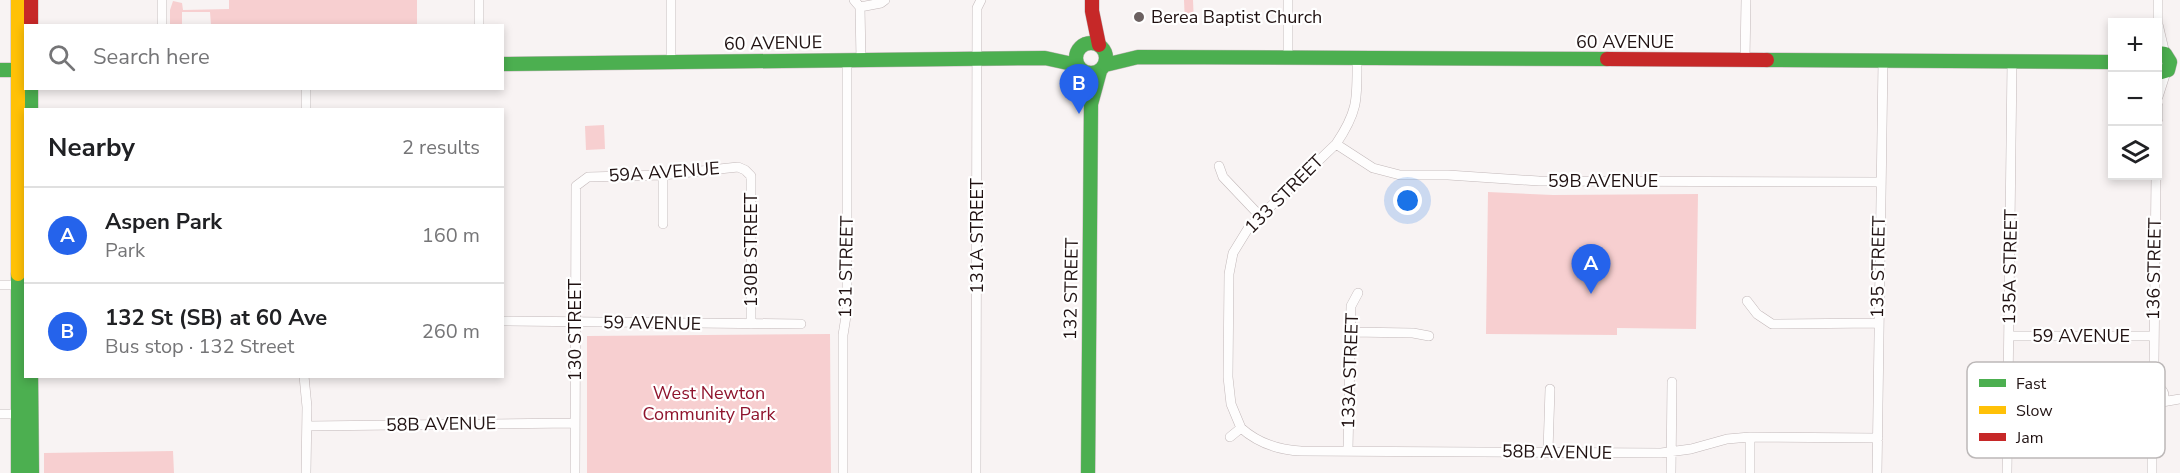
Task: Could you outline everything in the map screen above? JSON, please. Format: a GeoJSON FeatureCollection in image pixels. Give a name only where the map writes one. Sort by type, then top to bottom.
{"type":"FeatureCollection","features":[{"type":"Feature","properties":{"kind":"street"},"geometry":{"type":"LineString","coordinates":[[18,0],[22,70],[18,285],[25,414],[32,473]]}},
{"type":"Feature","properties":{"kind":"street"},"geometry":{"type":"LineString","coordinates":[[31,0],[31,24]]}},
{"type":"Feature","properties":{"kind":"street"},"geometry":{"type":"LineString","coordinates":[[162,0],[162,24]]}},
{"type":"Feature","properties":{"kind":"street"},"geometry":{"type":"LineString","coordinates":[[479,24],[480,0]]}},
{"type":"Feature","properties":{"kind":"street"},"geometry":{"type":"LineString","coordinates":[[670,63],[671,0]]}},
{"type":"Feature","properties":{"kind":"street","name":"131 STREET"},"geometry":{"type":"LineString","coordinates":[[843,473],[843,335],[847,298],[857,4],[881,3],[885,0]]}},
{"type":"Feature","properties":{"kind":"street","name":"131A STREET"},"geometry":{"type":"LineString","coordinates":[[976,473],[976,59],[977,8],[981,0]]}},
{"type":"Feature","properties":{"kind":"street"},"geometry":{"type":"LineString","coordinates":[[1288,0],[1288,59]]}},
{"type":"Feature","properties":{"kind":"street"},"geometry":{"type":"LineString","coordinates":[[1745,60],[1746,0]]}},
{"type":"Feature","properties":{"kind":"street"},"geometry":{"type":"LineString","coordinates":[[2158,0],[2158,18]]}},
{"type":"Feature","properties":{"kind":"street"},"geometry":{"type":"LineString","coordinates":[[1092,6],[1101,46],[1106,56],[1102,68],[1086,73],[1078,66],[1075,56],[1092,6]]}},
{"type":"Feature","properties":{"kind":"street"},"geometry":{"type":"LineString","coordinates":[[2162,40],[2168,62],[2162,81]]}},
{"type":"Feature","properties":{"kind":"street"},"geometry":{"type":"LineString","coordinates":[[1079,47],[1089,42],[1101,46]]}},
{"type":"Feature","properties":{"kind":"street","name":"60 AVENUE"},"geometry":{"type":"LineString","coordinates":[[1101,46],[1138,57],[2108,62]]}},
{"type":"Feature","properties":{"kind":"street","name":"60 AVENUE"},"geometry":{"type":"LineString","coordinates":[[1045,58],[1079,47]]}},
{"type":"Feature","properties":{"kind":"street","name":"60 AVENUE"},"geometry":{"type":"LineString","coordinates":[[1102,68],[1138,57]]}},
{"type":"Feature","properties":{"kind":"street","name":"60 AVENUE"},"geometry":{"type":"LineString","coordinates":[[504,64],[1045,58],[1078,66]]}},
{"type":"Feature","properties":{"kind":"street","name":"133 STREET"},"geometry":{"type":"LineString","coordinates":[[1241,428],[1231,404],[1228,383],[1230,267],[1233,253],[1238,241],[1260,216],[1336,144],[1354,113],[1358,59]]}},
{"type":"Feature","properties":{"kind":"street","name":"135 STREET"},"geometry":{"type":"LineString","coordinates":[[1877,473],[1883,61]]}},
{"type":"Feature","properties":{"kind":"street","name":"135A STREET"},"geometry":{"type":"LineString","coordinates":[[2009,362],[2012,62]]}},
{"type":"Feature","properties":{"kind":"street","name":"132 STREET"},"geometry":{"type":"LineString","coordinates":[[1078,66],[1091,105]]}},
{"type":"Feature","properties":{"kind":"street","name":"132 STREET"},"geometry":{"type":"LineString","coordinates":[[1088,473],[1091,105],[1102,68]]}},
{"type":"Feature","properties":{"kind":"street"},"geometry":{"type":"LineString","coordinates":[[0,70],[22,70]]}},
{"type":"Feature","properties":{"kind":"street"},"geometry":{"type":"LineString","coordinates":[[31,90],[31,108]]}},
{"type":"Feature","properties":{"kind":"street"},"geometry":{"type":"LineString","coordinates":[[306,90],[306,108]]}},
{"type":"Feature","properties":{"kind":"street","name":"59B AVENUE"},"geometry":{"type":"LineString","coordinates":[[1336,144],[1373,168],[1400,175],[1448,175],[1545,182],[1880,182]]}},
{"type":"Feature","properties":{"kind":"street"},"geometry":{"type":"LineString","coordinates":[[1219,166],[1223,177],[1260,216]]}},
{"type":"Feature","properties":{"kind":"street","name":"59A AVENUE"},"geometry":{"type":"LineString","coordinates":[[576,186],[588,177],[663,175],[738,167],[751,176]]}},
{"type":"Feature","properties":{"kind":"street"},"geometry":{"type":"LineString","coordinates":[[663,175],[663,224]]}},
{"type":"Feature","properties":{"kind":"street","name":"130B STREET"},"geometry":{"type":"LineString","coordinates":[[751,176],[751,324]]}},
{"type":"Feature","properties":{"kind":"street","name":"136 STREET"},"geometry":{"type":"LineString","coordinates":[[2154,362],[2156,180]]}},
{"type":"Feature","properties":{"kind":"street","name":"130 STREET"},"geometry":{"type":"LineString","coordinates":[[575,473],[576,186]]}},
{"type":"Feature","properties":{"kind":"street"},"geometry":{"type":"LineString","coordinates":[[0,285],[18,285]]}},
{"type":"Feature","properties":{"kind":"street","name":"133A STREET"},"geometry":{"type":"LineString","coordinates":[[1348,450],[1351,306],[1358,293]]}},
{"type":"Feature","properties":{"kind":"street"},"geometry":{"type":"LineString","coordinates":[[1747,301],[1757,314],[1772,324],[1878,323]]}},
{"type":"Feature","properties":{"kind":"street","name":"59 AVENUE"},"geometry":{"type":"LineString","coordinates":[[504,321],[801,324]]}},
{"type":"Feature","properties":{"kind":"street"},"geometry":{"type":"LineString","coordinates":[[1351,332],[1413,333],[1429,336]]}},
{"type":"Feature","properties":{"kind":"street","name":"59 AVENUE"},"geometry":{"type":"LineString","coordinates":[[2010,336],[2153,336]]}},
{"type":"Feature","properties":{"kind":"street"},"geometry":{"type":"LineString","coordinates":[[18,473],[31,378]]}},
{"type":"Feature","properties":{"kind":"street"},"geometry":{"type":"LineString","coordinates":[[304,378],[307,426],[306,473]]}},
{"type":"Feature","properties":{"kind":"street"},"geometry":{"type":"LineString","coordinates":[[1671,473],[1672,382]]}},
{"type":"Feature","properties":{"kind":"street"},"geometry":{"type":"LineString","coordinates":[[1548,451],[1550,389]]}},
{"type":"Feature","properties":{"kind":"street"},"geometry":{"type":"LineString","coordinates":[[2165,391],[2180,394]]}},
{"type":"Feature","properties":{"kind":"street"},"geometry":{"type":"LineString","coordinates":[[2165,402],[2180,399]]}},
{"type":"Feature","properties":{"kind":"street"},"geometry":{"type":"LineString","coordinates":[[0,414],[25,414]]}},
{"type":"Feature","properties":{"kind":"street","name":"58B AVENUE"},"geometry":{"type":"LineString","coordinates":[[307,426],[575,423]]}},
{"type":"Feature","properties":{"kind":"street"},"geometry":{"type":"LineString","coordinates":[[1230,437],[1241,428]]}},
{"type":"Feature","properties":{"kind":"street","name":"58B AVENUE"},"geometry":{"type":"LineString","coordinates":[[1241,428],[1251,437],[1284,449],[1672,452],[1727,439],[1750,437],[1878,438]]}},
{"type":"Feature","properties":{"kind":"street"},"geometry":{"type":"LineString","coordinates":[[1750,437],[1750,473]]}},
{"type":"Feature","properties":{"kind":"street","name":"135A STREET"},"geometry":{"type":"LineString","coordinates":[[2007,458],[2007,473]]}},
{"type":"Feature","properties":{"kind":"green space"},"geometry":{"type":"Polygon","coordinates":[[[229,0],[417,0],[417,24],[211,24],[210,12],[182,12],[182,24],[170,24],[170,10],[173,1],[182,3],[183,10],[229,9],[229,0]]]}},
{"type":"Feature","properties":{"kind":"green space"},"geometry":{"type":"Polygon","coordinates":[[[1184,0],[1193,0],[1194,24],[1185,24],[1184,0]]]}},
{"type":"Feature","properties":{"kind":"green space"},"geometry":{"type":"Polygon","coordinates":[[[604,125],[605,149],[586,150],[585,126],[604,125]]]}},
{"type":"Feature","properties":{"kind":"green space"},"geometry":{"type":"Polygon","coordinates":[[[1488,192],[1553,195],[1698,194],[1696,329],[1617,328],[1617,335],[1486,334],[1488,192]]]}},
{"type":"Feature","properties":{"kind":"green space","name":"West Newton Community Park"},"geometry":{"type":"Polygon","coordinates":[[[830,334],[831,473],[587,473],[587,336],[830,334]]]}},
{"type":"Feature","properties":{"kind":"green space"},"geometry":{"type":"Polygon","coordinates":[[[173,451],[174,473],[44,473],[44,453],[173,451]]]}},
{"type":"Feature","properties":{"kind":"traffic: fast"},"geometry":{"type":"LineString","coordinates":[[1091,43],[1102,47],[1106,58],[1102,69],[1091,73],[1080,69],[1076,58],[1080,47],[1091,43]]}},
{"type":"Feature","properties":{"kind":"traffic: fast"},"geometry":{"type":"LineString","coordinates":[[2162,54],[2165,54],[2170,62],[2168,70],[2162,72]]}},
{"type":"Feature","properties":{"kind":"traffic: fast"},"geometry":{"type":"LineString","coordinates":[[1105,65],[1138,57],[1607,59]]}},
{"type":"Feature","properties":{"kind":"traffic: fast"},"geometry":{"type":"LineString","coordinates":[[504,64],[1045,58],[1077,65]]}},
{"type":"Feature","properties":{"kind":"traffic: fast"},"geometry":{"type":"LineString","coordinates":[[1767,60],[2108,62]]}},
{"type":"Feature","properties":{"kind":"traffic: fast"},"geometry":{"type":"LineString","coordinates":[[1079,68],[1091,104]]}},
{"type":"Feature","properties":{"kind":"traffic: fast"},"geometry":{"type":"LineString","coordinates":[[0,70],[24,70]]}},
{"type":"Feature","properties":{"kind":"traffic: fast"},"geometry":{"type":"LineString","coordinates":[[1088,473],[1091,104],[1100,71]]}},
{"type":"Feature","properties":{"kind":"traffic: fast"},"geometry":{"type":"LineString","coordinates":[[31,90],[31,108]]}},
{"type":"Feature","properties":{"kind":"traffic: fast"},"geometry":{"type":"LineString","coordinates":[[18,274],[18,473]]}},
{"type":"Feature","properties":{"kind":"traffic: fast"},"geometry":{"type":"LineString","coordinates":[[31,378],[32,473]]}},
{"type":"Feature","properties":{"kind":"traffic: slow"},"geometry":{"type":"LineString","coordinates":[[18,0],[18,274]]}},
{"type":"Feature","properties":{"kind":"traffic: jam"},"geometry":{"type":"LineString","coordinates":[[31,0],[31,24]]}},
{"type":"Feature","properties":{"kind":"traffic: jam"},"geometry":{"type":"LineString","coordinates":[[1092,0],[1099,45]]}},
{"type":"Feature","properties":{"kind":"traffic: jam"},"geometry":{"type":"LineString","coordinates":[[1607,59],[1767,60]]}},
{"type":"Feature","properties":{"kind":"place","name":"Berea Baptist Church"},"geometry":{"type":"Point","coordinates":[1139,17]}},
{"type":"Feature","properties":{"kind":"place","name":"132 St (SB) at 60 Ave"},"geometry":{"type":"Point","coordinates":[1079,114]}},
{"type":"Feature","properties":{"kind":"place","name":"Aspen Park"},"geometry":{"type":"Point","coordinates":[1591,294]}}]}
